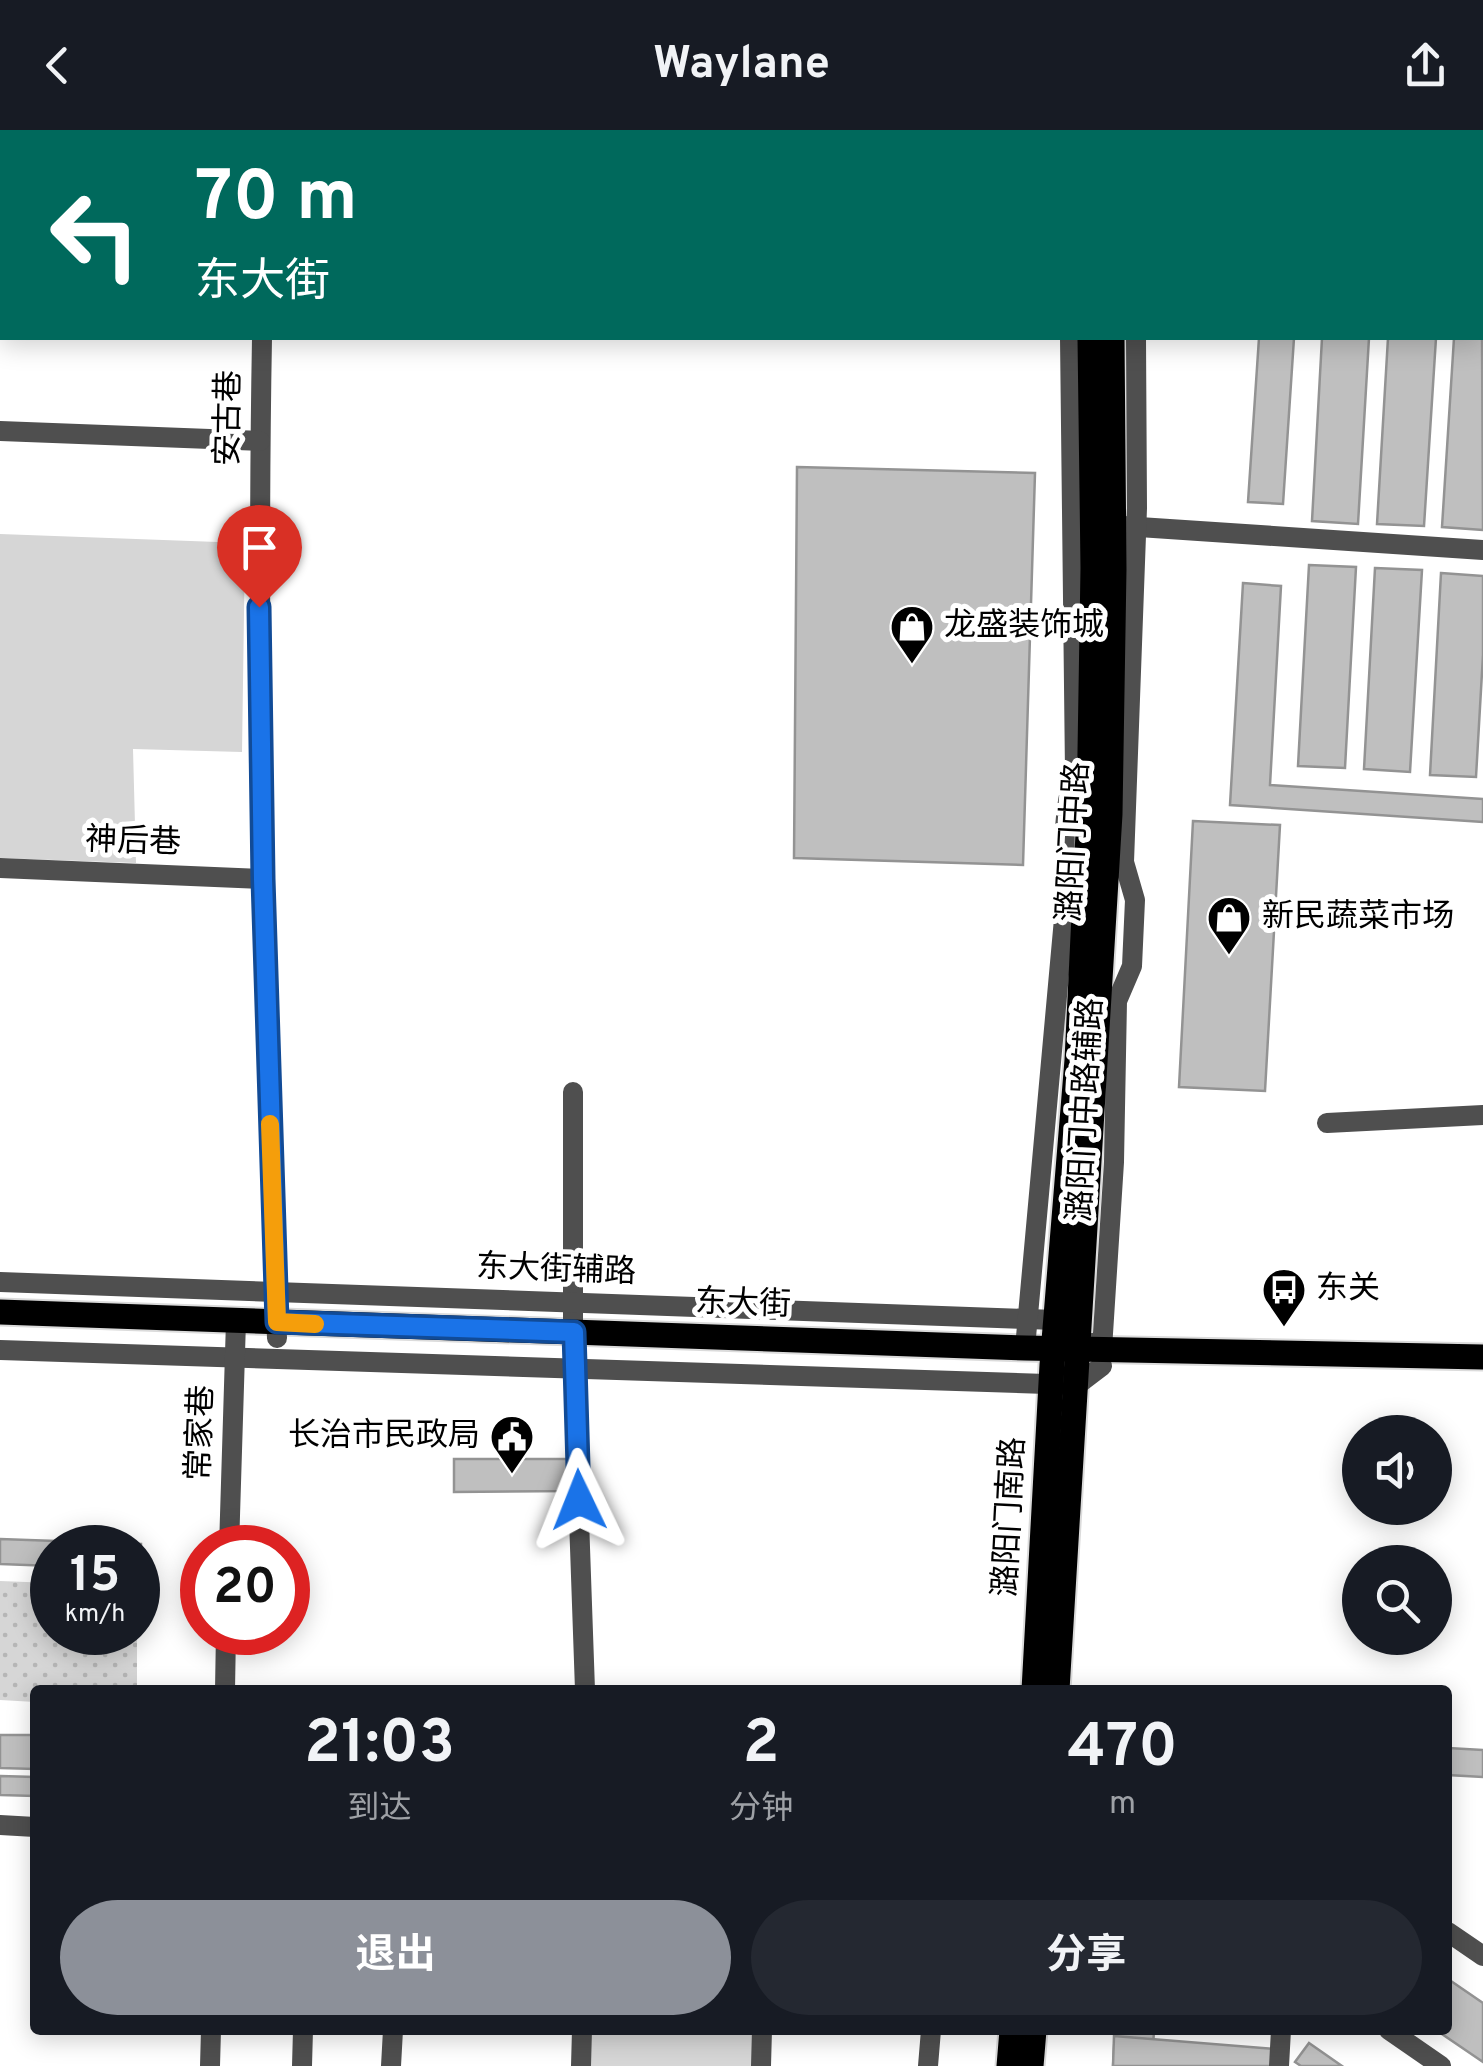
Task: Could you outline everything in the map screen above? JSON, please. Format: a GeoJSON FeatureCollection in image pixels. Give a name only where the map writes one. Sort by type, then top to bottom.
{"type":"FeatureCollection","features":[{"type":"Feature","properties":{"kind":"main road","name":"潞阳门中路"},"geometry":{"type":"LineString","coordinates":[[1075,1361],[1055,1320],[1076,1060],[1088,832],[1114,525],[1090,340]]}},
{"type":"Feature","properties":{"kind":"main road","name":"潞阳门中路"},"geometry":{"type":"LineString","coordinates":[[1075,1361],[1110,814],[1112,340]]}},
{"type":"Feature","properties":{"kind":"main road","name":"东大街"},"geometry":{"type":"LineString","coordinates":[[0,1312],[235,1338]]}},
{"type":"Feature","properties":{"kind":"main road","name":"东大街"},"geometry":{"type":"LineString","coordinates":[[0,1328],[235,1338],[277,1330],[574,1350],[1483,1373]]}},
{"type":"Feature","properties":{"kind":"main road","name":"东大街"},"geometry":{"type":"LineString","coordinates":[[574,1350],[1025,1348],[1075,1361],[1483,1357]]}},
{"type":"Feature","properties":{"kind":"main road","name":"潞阳门南路"},"geometry":{"type":"LineString","coordinates":[[1035,1685],[1075,1361]]}},
{"type":"Feature","properties":{"kind":"main road","name":"潞阳门南路"},"geometry":{"type":"LineString","coordinates":[[1057,1685],[1075,1361]]}},
{"type":"Feature","properties":{"kind":"main road"},"geometry":{"type":"LineString","coordinates":[[1010,2066],[1012,2035]]}},
{"type":"Feature","properties":{"kind":"main road"},"geometry":{"type":"LineString","coordinates":[[1031,2066],[1034,2035]]}},
{"type":"Feature","properties":{"kind":"street","name":"安古巷"},"geometry":{"type":"LineString","coordinates":[[262,340],[258,568],[277,1330]]}},
{"type":"Feature","properties":{"kind":"street","name":"潞阳门中路辅路"},"geometry":{"type":"LineString","coordinates":[[1025,1348],[1067,886],[1065,803],[1075,772],[1070,340]]}},
{"type":"Feature","properties":{"kind":"street"},"geometry":{"type":"LineString","coordinates":[[1136,340],[1114,525],[1483,550]]}},
{"type":"Feature","properties":{"kind":"street"},"geometry":{"type":"LineString","coordinates":[[0,431],[260,441]]}},
{"type":"Feature","properties":{"kind":"street","name":"神后巷"},"geometry":{"type":"LineString","coordinates":[[0,868],[263,879]]}},
{"type":"Feature","properties":{"kind":"street"},"geometry":{"type":"LineString","coordinates":[[573,1092],[574,1350],[585,1685]]}},
{"type":"Feature","properties":{"kind":"street"},"geometry":{"type":"LineString","coordinates":[[1326,1123],[1483,1115]]}},
{"type":"Feature","properties":{"kind":"street","name":"东大街辅路"},"geometry":{"type":"LineString","coordinates":[[0,1282],[1055,1320]]}},
{"type":"Feature","properties":{"kind":"street"},"geometry":{"type":"LineString","coordinates":[[0,1350],[235,1338],[574,1350]]}},
{"type":"Feature","properties":{"kind":"street","name":"常家巷"},"geometry":{"type":"LineString","coordinates":[[230,1525],[235,1338]]}},
{"type":"Feature","properties":{"kind":"street"},"geometry":{"type":"LineString","coordinates":[[224,1685],[225,1655]]}},
{"type":"Feature","properties":{"kind":"street"},"geometry":{"type":"LineString","coordinates":[[0,1825],[30,1826]]}},
{"type":"Feature","properties":{"kind":"street"},"geometry":{"type":"LineString","coordinates":[[1452,1935],[1483,1956]]}},
{"type":"Feature","properties":{"kind":"street"},"geometry":{"type":"LineString","coordinates":[[210,2066],[212,2035]]}},
{"type":"Feature","properties":{"kind":"street"},"geometry":{"type":"LineString","coordinates":[[302,2066],[303,2035]]}},
{"type":"Feature","properties":{"kind":"street"},"geometry":{"type":"LineString","coordinates":[[391,2066],[393,2035]]}},
{"type":"Feature","properties":{"kind":"street"},"geometry":{"type":"LineString","coordinates":[[581,2066],[582,2035]]}},
{"type":"Feature","properties":{"kind":"street"},"geometry":{"type":"LineString","coordinates":[[761,2066],[762,2035]]}},
{"type":"Feature","properties":{"kind":"street"},"geometry":{"type":"LineString","coordinates":[[928,2066],[931,2035]]}},
{"type":"Feature","properties":{"kind":"street"},"geometry":{"type":"LineString","coordinates":[[1279,2066],[1281,2035]]}},
{"type":"Feature","properties":{"kind":"street"},"geometry":{"type":"LineString","coordinates":[[1396,2035],[1442,2066]]}},
{"type":"Feature","properties":{"kind":"shaded area"},"geometry":{"type":"Polygon","coordinates":[[[0,534],[245,543],[242,752],[133,749],[136,863],[0,858],[0,534]]]}},
{"type":"Feature","properties":{"kind":"shaded area"},"geometry":{"type":"Polygon","coordinates":[[[0,1581],[30,1582],[30,1655],[137,1655],[137,1685],[30,1685],[30,1702],[0,1700],[0,1581]]]}},
{"type":"Feature","properties":{"kind":"shaded area"},"geometry":{"type":"Polygon","coordinates":[[[589,2035],[753,2035],[752,2066],[588,2066],[589,2035]]]}},
{"type":"Feature","properties":{"kind":"building"},"geometry":{"type":"Polygon","coordinates":[[[1259,340],[1294,340],[1283,504],[1248,502],[1259,340]]]}},
{"type":"Feature","properties":{"kind":"building"},"geometry":{"type":"Polygon","coordinates":[[[1322,340],[1369,340],[1358,524],[1312,521],[1322,340]]]}},
{"type":"Feature","properties":{"kind":"building"},"geometry":{"type":"Polygon","coordinates":[[[1388,340],[1436,340],[1424,526],[1377,524],[1388,340]]]}},
{"type":"Feature","properties":{"kind":"building"},"geometry":{"type":"Polygon","coordinates":[[[1454,340],[1482,340],[1483,530],[1442,527],[1454,340]]]}},
{"type":"Feature","properties":{"kind":"building","name":"龙盛装饰城"},"geometry":{"type":"Polygon","coordinates":[[[797,467],[1035,473],[1023,865],[794,858],[797,467]]]}},
{"type":"Feature","properties":{"kind":"building"},"geometry":{"type":"Polygon","coordinates":[[[1309,565],[1356,567],[1345,768],[1298,766],[1309,565]]]}},
{"type":"Feature","properties":{"kind":"building"},"geometry":{"type":"Polygon","coordinates":[[[1375,568],[1422,570],[1410,772],[1364,769],[1375,568]]]}},
{"type":"Feature","properties":{"kind":"building"},"geometry":{"type":"Polygon","coordinates":[[[1441,573],[1483,576],[1476,777],[1430,775],[1441,573]]]}},
{"type":"Feature","properties":{"kind":"building"},"geometry":{"type":"Polygon","coordinates":[[[1243,583],[1281,586],[1270,785],[1483,799],[1483,822],[1230,805],[1243,583]]]}},
{"type":"Feature","properties":{"kind":"building","name":"新民蔬菜市场"},"geometry":{"type":"Polygon","coordinates":[[[1193,821],[1280,825],[1265,1091],[1179,1087],[1193,821]]]}},
{"type":"Feature","properties":{"kind":"building","name":"长治市民政局"},"geometry":{"type":"Polygon","coordinates":[[[454,1459],[570,1459],[570,1491],[454,1492],[454,1459]]]}},
{"type":"Feature","properties":{"kind":"building"},"geometry":{"type":"Polygon","coordinates":[[[0,1539],[30,1540],[30,1565],[0,1564],[0,1539]]]}},
{"type":"Feature","properties":{"kind":"building"},"geometry":{"type":"Polygon","coordinates":[[[0,1735],[30,1735],[30,1769],[0,1768],[0,1735]]]}},
{"type":"Feature","properties":{"kind":"building"},"geometry":{"type":"Polygon","coordinates":[[[1452,1748],[1483,1750],[1483,1777],[1452,1775],[1452,1748]]]}},
{"type":"Feature","properties":{"kind":"building"},"geometry":{"type":"Polygon","coordinates":[[[0,1776],[30,1777],[30,1796],[0,1795],[0,1776]]]}},
{"type":"Feature","properties":{"kind":"building"},"geometry":{"type":"Polygon","coordinates":[[[1452,1982],[1483,2003],[1483,2062],[1443,2035],[1452,2035],[1452,1982]]]}},
{"type":"Feature","properties":{"kind":"building"},"geometry":{"type":"Polygon","coordinates":[[[1115,2035],[1154,2035],[1152,2066],[1113,2066],[1115,2035]]]}},
{"type":"Feature","properties":{"kind":"building"},"geometry":{"type":"Polygon","coordinates":[[[1114,2036],[1274,2049],[1272,2066],[1113,2066],[1114,2036]]]}},
{"type":"Feature","properties":{"kind":"building"},"geometry":{"type":"Polygon","coordinates":[[[1309,2043],[1342,2066],[1301,2066],[1295,2062],[1309,2043]]]}},
{"type":"Feature","properties":{"kind":"slow traffic"},"geometry":{"type":"LineString","coordinates":[[270,1124],[277,1322],[315,1324]]}},
{"type":"Feature","properties":{"kind":"place","name":"龙盛装饰城"},"geometry":{"type":"Point","coordinates":[912,665]}},
{"type":"Feature","properties":{"kind":"place","name":"新民蔬菜市场"},"geometry":{"type":"Point","coordinates":[1229,956]}},
{"type":"Feature","properties":{"kind":"place","name":"东关"},"geometry":{"type":"Point","coordinates":[1284,1328]}},
{"type":"Feature","properties":{"kind":"place","name":"长治市民政局"},"geometry":{"type":"Point","coordinates":[512,1475]}},
{"type":"Feature","properties":{"kind":"route"},"geometry":{"type":"LineString","coordinates":[[259,607],[277,1322],[574,1332],[579,1500]]}}]}
